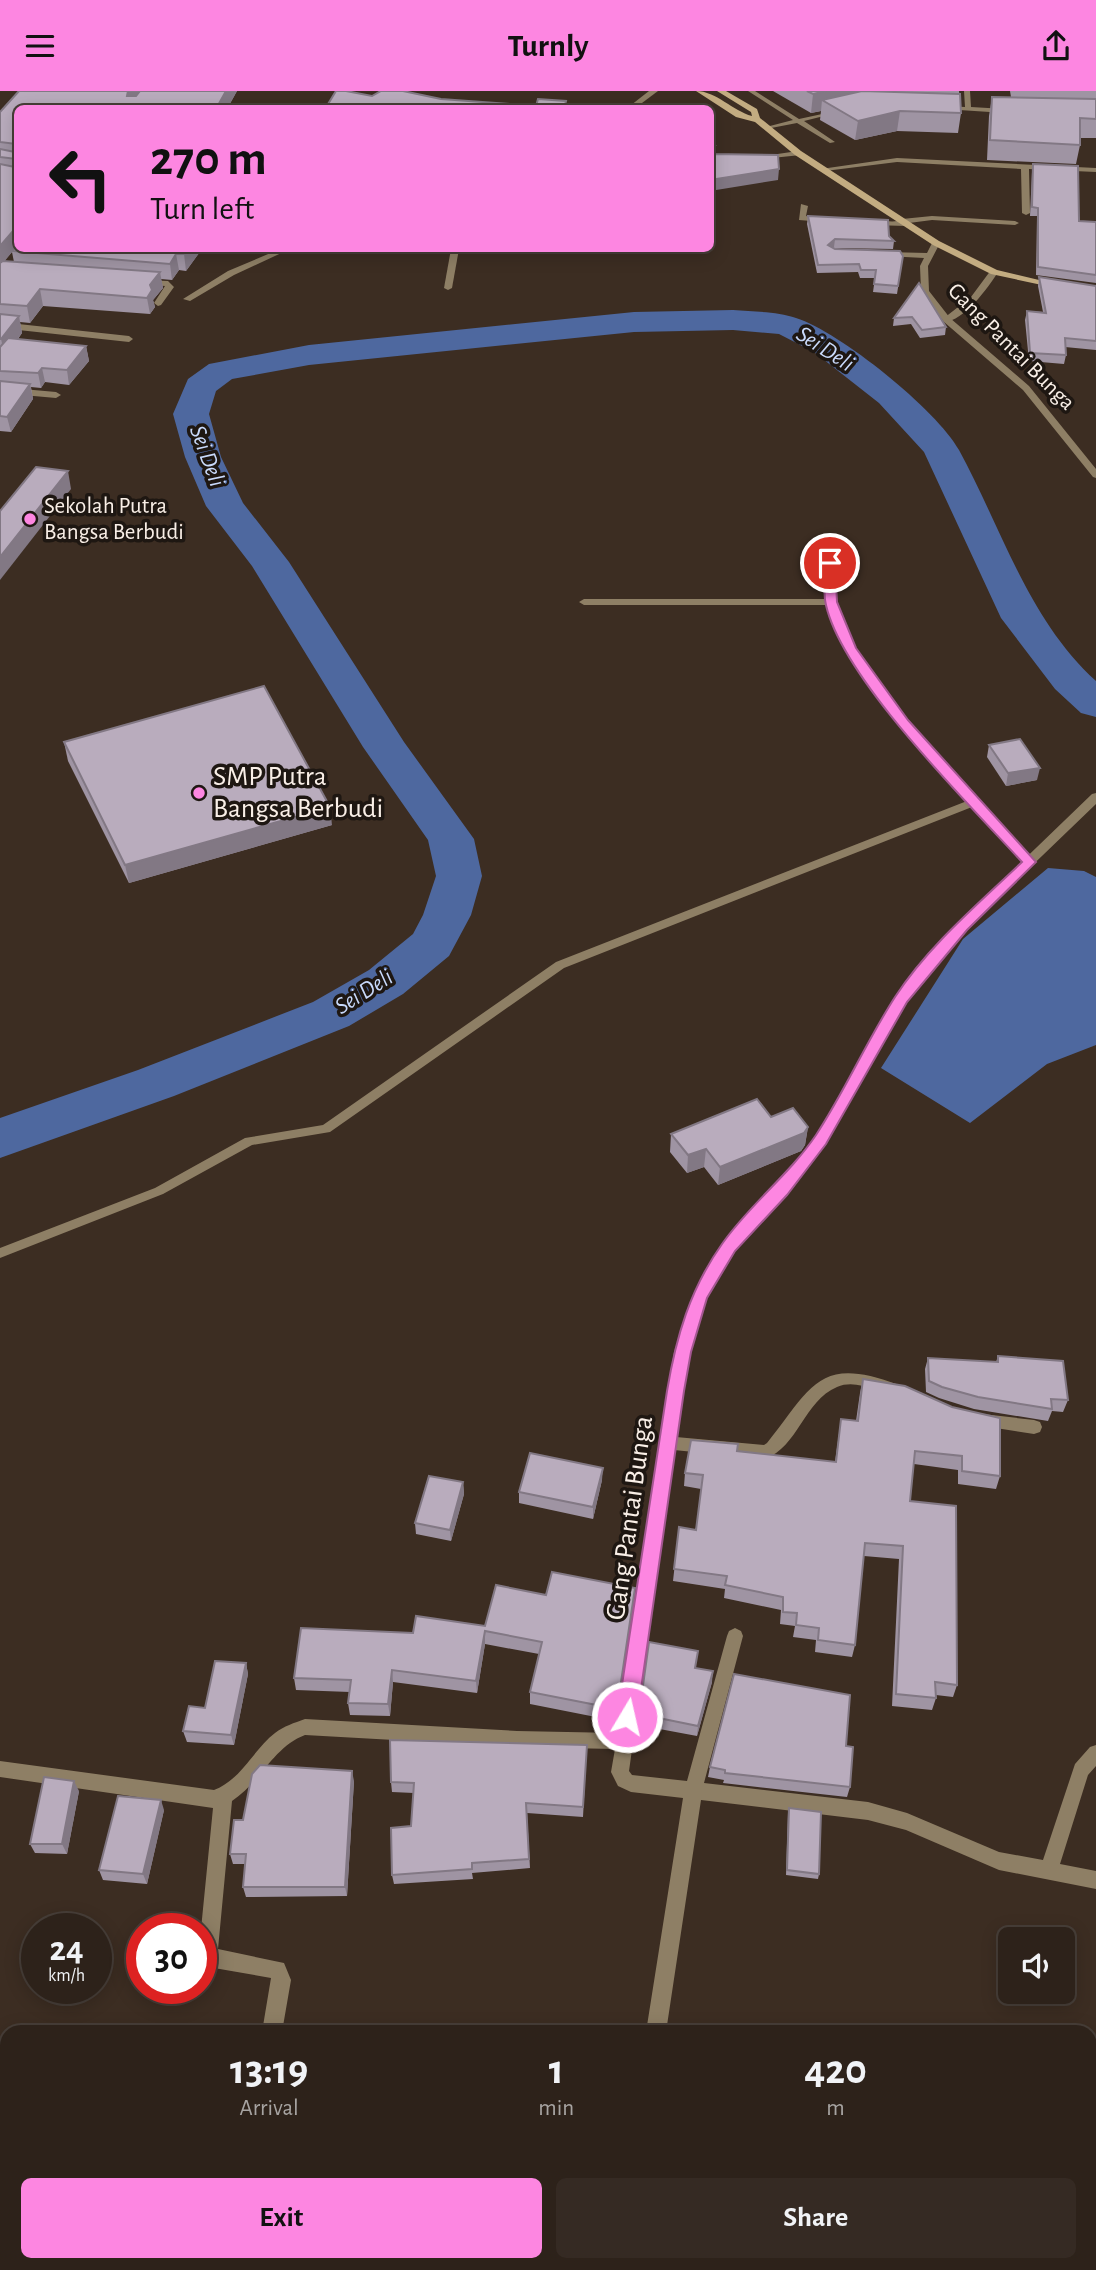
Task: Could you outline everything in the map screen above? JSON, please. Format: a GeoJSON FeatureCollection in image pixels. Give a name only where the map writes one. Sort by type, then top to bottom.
{"type":"FeatureCollection","features":[{"type":"Feature","properties":{"kind":"main road"},"geometry":{"type":"LineString","coordinates":[[700,91],[739,114],[758,120],[798,153],[936,243],[995,272],[1069,286]]}},
{"type":"Feature","properties":{"kind":"main road"},"geometry":{"type":"LineString","coordinates":[[721,91],[754,111],[758,120]]}},
{"type":"Feature","properties":{"kind":"street"},"geometry":{"type":"LineString","coordinates":[[635,105],[654,91]]}},
{"type":"Feature","properties":{"kind":"street"},"geometry":{"type":"LineString","coordinates":[[751,158],[798,153]]}},
{"type":"Feature","properties":{"kind":"street"},"geometry":{"type":"LineString","coordinates":[[825,169],[897,160],[1096,170]]}},
{"type":"Feature","properties":{"kind":"street"},"geometry":{"type":"LineString","coordinates":[[1026,167],[1026,213]]}},
{"type":"Feature","properties":{"kind":"street"},"geometry":{"type":"LineString","coordinates":[[804,206],[804,219],[831,221]]}},
{"type":"Feature","properties":{"kind":"street"},"geometry":{"type":"LineString","coordinates":[[856,222],[904,223],[945,218],[1015,223]]}},
{"type":"Feature","properties":{"kind":"street","name":"Gang Pantai Bunga"},"geometry":{"type":"LineString","coordinates":[[936,243],[924,266],[925,291],[947,320],[1026,389],[1096,475]]}},
{"type":"Feature","properties":{"kind":"street"},"geometry":{"type":"LineString","coordinates":[[187,299],[231,273],[279,252]]}},
{"type":"Feature","properties":{"kind":"street"},"geometry":{"type":"LineString","coordinates":[[875,254],[930,256]]}},
{"type":"Feature","properties":{"kind":"street"},"geometry":{"type":"LineString","coordinates":[[127,281],[168,284],[170,291],[158,303]]}},
{"type":"Feature","properties":{"kind":"street"},"geometry":{"type":"LineString","coordinates":[[0,325],[129,339]]}},
{"type":"Feature","properties":{"kind":"street"},"geometry":{"type":"LineString","coordinates":[[0,390],[56,395]]}},
{"type":"Feature","properties":{"kind":"street","name":"Gang Pantai Bunga"},"geometry":{"type":"LineString","coordinates":[[1096,797],[962,926],[901,999],[821,1140],[781,1191],[729,1247],[699,1297],[682,1352],[620,1772],[624,1780],[693,1791],[868,1811],[907,1822],[999,1861],[1096,1880]]}},
{"type":"Feature","properties":{"kind":"street"},"geometry":{"type":"LineString","coordinates":[[669,1443],[769,1450],[814,1395],[832,1379],[852,1376],[875,1380],[911,1397]]}},
{"type":"Feature","properties":{"kind":"street"},"geometry":{"type":"LineString","coordinates":[[969,1417],[1034,1427]]}},
{"type":"Feature","properties":{"kind":"street"},"geometry":{"type":"LineString","coordinates":[[657,2025],[693,1791],[735,1636]]}},
{"type":"Feature","properties":{"kind":"street"},"geometry":{"type":"LineString","coordinates":[[0,1769],[214,1799],[223,1797],[285,1734],[305,1727],[517,1739],[623,1741]]}},
{"type":"Feature","properties":{"kind":"street"},"geometry":{"type":"LineString","coordinates":[[1048,1872],[1081,1770],[1096,1753]]}},
{"type":"Feature","properties":{"kind":"street"},"geometry":{"type":"LineString","coordinates":[[223,1797],[208,1953],[214,1959],[277,1970],[281,1980],[273,2025]]}},
{"type":"Feature","properties":{"kind":"lane"},"geometry":{"type":"LineString","coordinates":[[751,91],[832,142]]}},
{"type":"Feature","properties":{"kind":"lane"},"geometry":{"type":"LineString","coordinates":[[967,91],[968,109]]}},
{"type":"Feature","properties":{"kind":"lane"},"geometry":{"type":"LineString","coordinates":[[942,108],[1019,111]]}},
{"type":"Feature","properties":{"kind":"lane"},"geometry":{"type":"LineString","coordinates":[[768,128],[844,109]]}},
{"type":"Feature","properties":{"kind":"lane"},"geometry":{"type":"LineString","coordinates":[[448,288],[454,252]]}},
{"type":"Feature","properties":{"kind":"lane"},"geometry":{"type":"LineString","coordinates":[[947,320],[968,306],[984,290],[995,272]]}},
{"type":"Feature","properties":{"kind":"lane"},"geometry":{"type":"LineString","coordinates":[[830,563],[831,602],[850,648],[904,723],[1029,862]]}},
{"type":"Feature","properties":{"kind":"lane"},"geometry":{"type":"LineString","coordinates":[[583,602],[831,602]]}},
{"type":"Feature","properties":{"kind":"lane"},"geometry":{"type":"LineString","coordinates":[[0,1253],[159,1191],[249,1141],[326,1129],[560,965],[975,802]]}},
{"type":"Feature","properties":{"kind":"water"},"geometry":{"type":"Polygon","coordinates":[[[1048,868],[1084,871],[1096,877],[1096,1045],[1047,1064],[970,1123],[881,1068],[963,939],[1048,868]]]}},
{"type":"Feature","properties":{"kind":"building"},"geometry":{"type":"Polygon","coordinates":[[[19,91],[128,91],[127,96],[136,96],[140,91],[226,91],[218,105],[14,105],[14,144],[0,142],[0,112],[19,91]]]}},
{"type":"Feature","properties":{"kind":"building"},"geometry":{"type":"Polygon","coordinates":[[[336,91],[372,96],[381,91],[403,91],[441,99],[522,105],[327,105],[336,91]]]}},
{"type":"Feature","properties":{"kind":"building"},"geometry":{"type":"Polygon","coordinates":[[[862,91],[960,94],[961,113],[900,111],[858,121],[822,100],[862,91]]]}},
{"type":"Feature","properties":{"kind":"building"},"geometry":{"type":"Polygon","coordinates":[[[992,97],[1096,99],[1096,119],[1080,118],[1080,145],[990,140],[992,97]]]}},
{"type":"Feature","properties":{"kind":"building"},"geometry":{"type":"Polygon","coordinates":[[[538,99],[566,101],[565,105],[536,105],[538,99]]]}},
{"type":"Feature","properties":{"kind":"building"},"geometry":{"type":"Polygon","coordinates":[[[0,149],[14,152],[14,159],[0,157],[0,149]]]}},
{"type":"Feature","properties":{"kind":"building"},"geometry":{"type":"Polygon","coordinates":[[[714,154],[778,155],[779,169],[714,179],[714,154]]]}},
{"type":"Feature","properties":{"kind":"building"},"geometry":{"type":"Polygon","coordinates":[[[0,164],[14,167],[14,231],[0,246],[0,164]]]}},
{"type":"Feature","properties":{"kind":"building"},"geometry":{"type":"Polygon","coordinates":[[[1033,164],[1078,166],[1079,221],[1096,222],[1096,275],[1038,267],[1038,208],[1032,207],[1033,164]]]}},
{"type":"Feature","properties":{"kind":"building"},"geometry":{"type":"Polygon","coordinates":[[[808,216],[888,220],[889,236],[894,241],[835,239],[828,245],[835,249],[900,251],[903,256],[898,286],[874,284],[876,270],[861,270],[859,264],[818,265],[808,216]]]}},
{"type":"Feature","properties":{"kind":"building"},"geometry":{"type":"Polygon","coordinates":[[[24,252],[186,252],[176,254],[170,264],[24,252]]]}},
{"type":"Feature","properties":{"kind":"building"},"geometry":{"type":"Polygon","coordinates":[[[3,261],[160,272],[150,285],[152,290],[147,298],[40,289],[27,306],[0,304],[0,263],[3,261]]]}},
{"type":"Feature","properties":{"kind":"building"},"geometry":{"type":"Polygon","coordinates":[[[1039,277],[1096,286],[1096,341],[1065,338],[1066,355],[1030,353],[1027,311],[1046,313],[1039,277]]]}},
{"type":"Feature","properties":{"kind":"building"},"geometry":{"type":"Polygon","coordinates":[[[919,283],[946,327],[922,330],[912,317],[894,318],[919,283]]]}},
{"type":"Feature","properties":{"kind":"building"},"geometry":{"type":"Polygon","coordinates":[[[0,314],[19,316],[1,339],[0,339],[0,314]]]}},
{"type":"Feature","properties":{"kind":"building"},"geometry":{"type":"Polygon","coordinates":[[[8,338],[86,346],[67,370],[42,368],[38,373],[0,371],[0,347],[8,338]]]}},
{"type":"Feature","properties":{"kind":"building"},"geometry":{"type":"Polygon","coordinates":[[[0,381],[30,384],[7,417],[0,416],[0,381]]]}},
{"type":"Feature","properties":{"kind":"building"},"geometry":{"type":"Polygon","coordinates":[[[36,467],[68,471],[0,557],[0,511],[36,467]]]}},
{"type":"Feature","properties":{"kind":"building","name":"SMP Putra Bangsa Berbudi"},"geometry":{"type":"Polygon","coordinates":[[[264,686],[330,807],[125,865],[64,742],[264,686]]]}},
{"type":"Feature","properties":{"kind":"building"},"geometry":{"type":"Polygon","coordinates":[[[1020,739],[1040,768],[1008,773],[989,745],[1020,739]]]}},
{"type":"Feature","properties":{"kind":"building"},"geometry":{"type":"Polygon","coordinates":[[[757,1099],[771,1117],[793,1108],[808,1127],[804,1133],[720,1167],[706,1149],[688,1155],[671,1134],[757,1099]]]}},
{"type":"Feature","properties":{"kind":"building"},"geometry":{"type":"Polygon","coordinates":[[[998,1356],[1063,1361],[1068,1400],[1051,1399],[1052,1409],[978,1397],[929,1381],[928,1358],[998,1362],[998,1356]]]}},
{"type":"Feature","properties":{"kind":"building"},"geometry":{"type":"Polygon","coordinates":[[[863,1379],[905,1386],[952,1407],[1000,1418],[1000,1476],[962,1471],[962,1456],[915,1451],[910,1501],[956,1506],[957,1685],[935,1682],[936,1698],[896,1694],[903,1546],[865,1543],[855,1645],[818,1640],[819,1628],[796,1625],[797,1613],[783,1612],[783,1597],[725,1585],[727,1576],[674,1569],[679,1527],[696,1530],[703,1475],[685,1473],[691,1440],[738,1444],[737,1451],[836,1462],[841,1419],[858,1421],[863,1379]]]}},
{"type":"Feature","properties":{"kind":"building"},"geometry":{"type":"Polygon","coordinates":[[[530,1453],[603,1468],[593,1507],[519,1492],[530,1453]]]}},
{"type":"Feature","properties":{"kind":"building"},"geometry":{"type":"Polygon","coordinates":[[[429,1476],[463,1482],[450,1530],[415,1523],[429,1476]]]}},
{"type":"Feature","properties":{"kind":"building"},"geometry":{"type":"Polygon","coordinates":[[[552,1572],[635,1588],[617,1709],[530,1692],[542,1642],[485,1631],[476,1681],[392,1670],[388,1704],[348,1703],[351,1680],[294,1678],[301,1628],[413,1633],[416,1616],[485,1626],[496,1585],[546,1595],[552,1572]]]}},
{"type":"Feature","properties":{"kind":"building"},"geometry":{"type":"Polygon","coordinates":[[[649,1642],[698,1651],[695,1668],[713,1671],[698,1726],[639,1714],[649,1642]]]}},
{"type":"Feature","properties":{"kind":"building"},"geometry":{"type":"Polygon","coordinates":[[[215,1661],[246,1663],[231,1735],[183,1731],[189,1706],[205,1708],[215,1661]]]}},
{"type":"Feature","properties":{"kind":"building"},"geometry":{"type":"Polygon","coordinates":[[[734,1674],[850,1695],[846,1746],[853,1747],[850,1787],[725,1773],[725,1770],[710,1767],[734,1674]]]}},
{"type":"Feature","properties":{"kind":"building"},"geometry":{"type":"Polygon","coordinates":[[[390,1740],[587,1745],[583,1807],[526,1803],[529,1859],[472,1863],[472,1869],[392,1875],[391,1828],[411,1826],[414,1783],[391,1782],[390,1740]]]}},
{"type":"Feature","properties":{"kind":"building"},"geometry":{"type":"Polygon","coordinates":[[[260,1765],[352,1771],[345,1887],[243,1887],[246,1854],[230,1854],[234,1820],[243,1820],[252,1774],[260,1765]]]}},
{"type":"Feature","properties":{"kind":"building"},"geometry":{"type":"Polygon","coordinates":[[[44,1777],[74,1781],[62,1844],[30,1844],[44,1777]]]}},
{"type":"Feature","properties":{"kind":"building"},"geometry":{"type":"Polygon","coordinates":[[[118,1796],[161,1800],[143,1874],[99,1870],[118,1796]]]}},
{"type":"Feature","properties":{"kind":"building"},"geometry":{"type":"Polygon","coordinates":[[[789,1808],[821,1812],[819,1874],[787,1870],[789,1808]]]}},
{"type":"Feature","properties":{"kind":"waterway","name":"Sei Deli"},"geometry":{"type":"LineString","coordinates":[[0,1138],[156,1083],[331,1014],[386,982],[432,944],[447,915],[459,876],[451,839],[385,747],[269,562],[225,506],[203,457],[191,414],[200,386],[221,371],[309,355],[634,322],[733,320],[786,325],[826,345],[891,396],[940,448],[1021,618],[1070,680],[1096,704]]}},
{"type":"Feature","properties":{"kind":"place","name":"Sekolah Putra Bangsa Berbudi"},"geometry":{"type":"Point","coordinates":[30,519]}},
{"type":"Feature","properties":{"kind":"place","name":"SMP Putra Bangsa Berbudi"},"geometry":{"type":"Point","coordinates":[199,793]}},
{"type":"Feature","properties":{"kind":"route"},"geometry":{"type":"LineString","coordinates":[[627,1717],[675,1391],[682,1352],[699,1297],[729,1247],[781,1191],[821,1140],[901,999],[962,926],[1029,862],[904,723],[850,648],[831,602],[830,563]]}}]}
